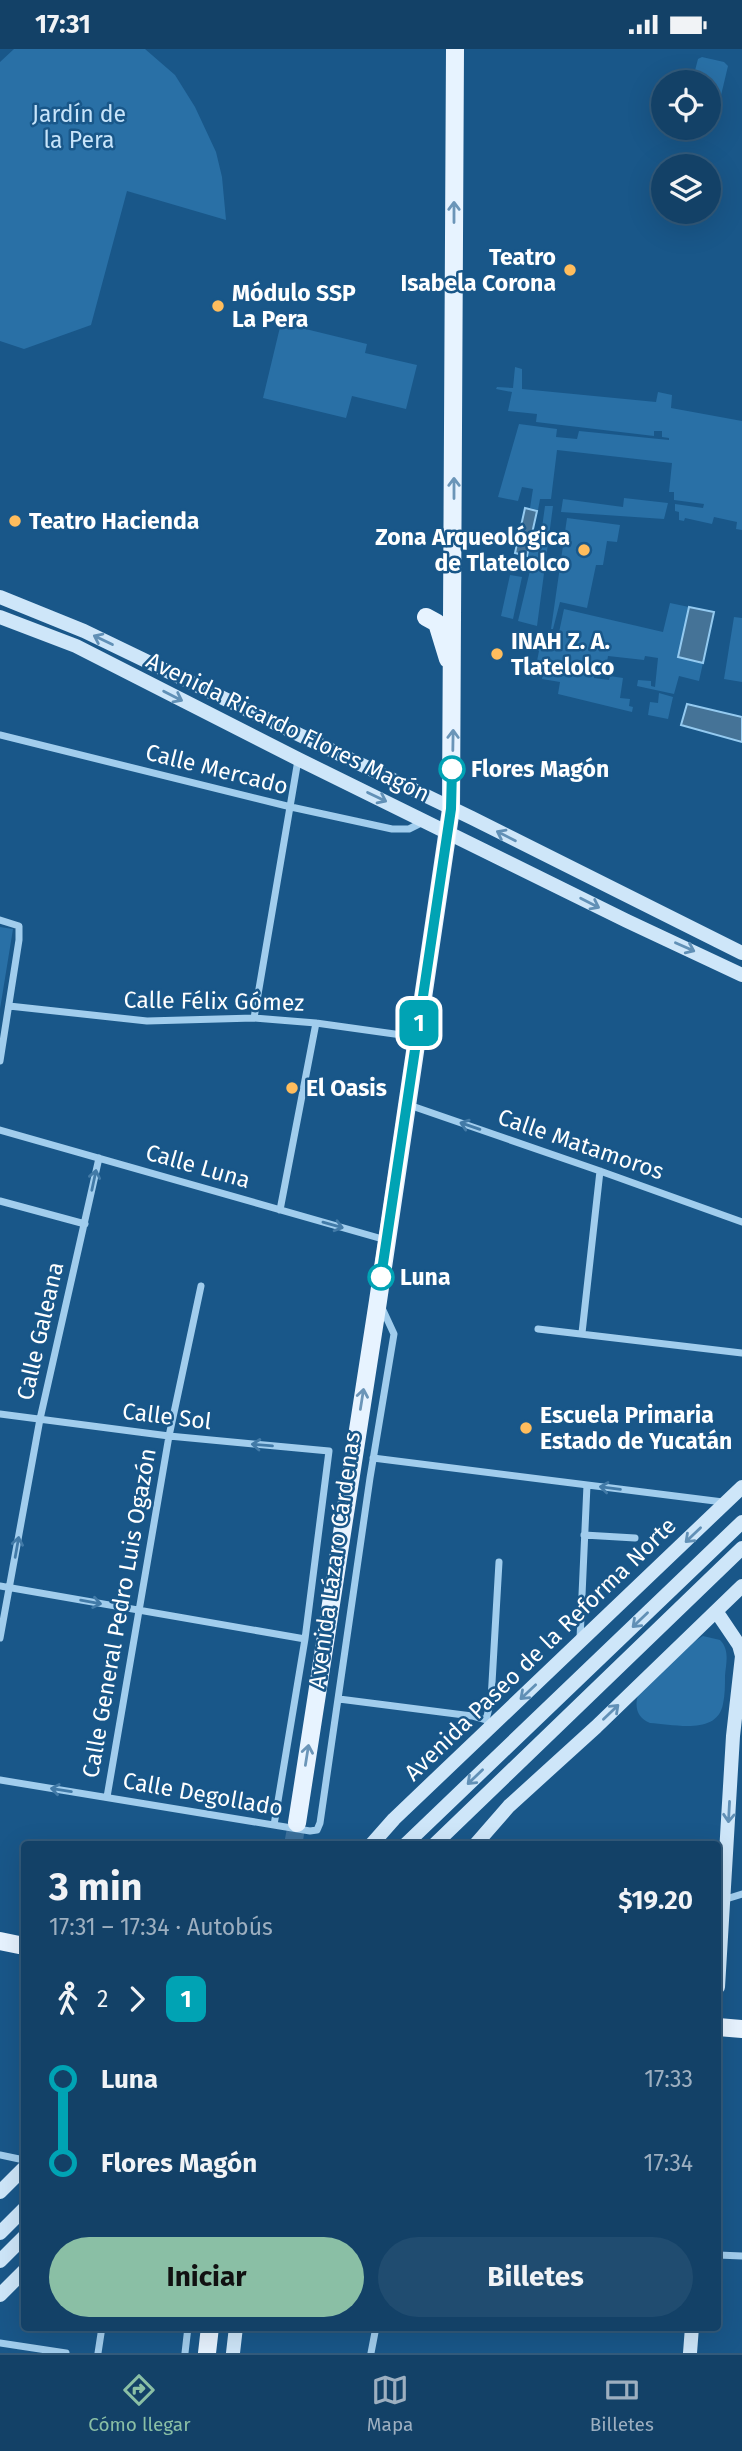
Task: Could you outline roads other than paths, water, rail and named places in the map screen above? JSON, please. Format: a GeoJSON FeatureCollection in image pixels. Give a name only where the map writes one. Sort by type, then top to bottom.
{"type":"FeatureCollection","features":[{"type":"Feature","properties":{"kind":"main road","name":"Avenida Lázaro Cárdenas"},"geometry":{"type":"LineString","coordinates":[[297,1822],[379,1301],[451,809],[454,676],[455,49]]}},
{"type":"Feature","properties":{"kind":"main road","name":"Avenida Ricardo Flores Magón"},"geometry":{"type":"LineString","coordinates":[[0,597],[84,631],[742,953]]}},
{"type":"Feature","properties":{"kind":"main road","name":"Avenida Ricardo Flores Magón"},"geometry":{"type":"LineString","coordinates":[[0,617],[76,646],[298,759],[742,975]]}},
{"type":"Feature","properties":{"kind":"main road"},"geometry":{"type":"LineString","coordinates":[[426,617],[437,623],[454,676]]}},
{"type":"Feature","properties":{"kind":"main road","name":"Avenida Paseo de la Reforma Norte"},"geometry":{"type":"LineString","coordinates":[[375,1841],[488,1723],[580,1643],[742,1487]]}},
{"type":"Feature","properties":{"kind":"main road","name":"Avenida Paseo de la Reforma Norte"},"geometry":{"type":"LineString","coordinates":[[409,1841],[742,1522]]}},
{"type":"Feature","properties":{"kind":"main road"},"geometry":{"type":"LineString","coordinates":[[438,1841],[742,1548]]}},
{"type":"Feature","properties":{"kind":"main road"},"geometry":{"type":"LineString","coordinates":[[478,1841],[509,1806],[596,1727],[742,1586]]}},
{"type":"Feature","properties":{"kind":"main road"},"geometry":{"type":"LineString","coordinates":[[716,1611],[739,1645],[741,1656],[738,1737],[721,1892]]}},
{"type":"Feature","properties":{"kind":"main road"},"geometry":{"type":"LineString","coordinates":[[0,1941],[21,1945]]}},
{"type":"Feature","properties":{"kind":"main road"},"geometry":{"type":"LineString","coordinates":[[721,2027],[742,2029]]}},
{"type":"Feature","properties":{"kind":"main road"},"geometry":{"type":"LineString","coordinates":[[0,2192],[21,2171]]}},
{"type":"Feature","properties":{"kind":"main road"},"geometry":{"type":"LineString","coordinates":[[0,2233],[21,2212]]}},
{"type":"Feature","properties":{"kind":"main road"},"geometry":{"type":"LineString","coordinates":[[0,2261],[21,2241]]}},
{"type":"Feature","properties":{"kind":"main road"},"geometry":{"type":"LineString","coordinates":[[0,2295],[21,2274]]}},
{"type":"Feature","properties":{"kind":"main road"},"geometry":{"type":"LineString","coordinates":[[206,2353],[209,2331]]}},
{"type":"Feature","properties":{"kind":"main road"},"geometry":{"type":"LineString","coordinates":[[233,2353],[236,2331]]}},
{"type":"Feature","properties":{"kind":"main road"},"geometry":{"type":"LineString","coordinates":[[690,2353],[692,2331]]}},
{"type":"Feature","properties":{"kind":"street","name":"Calle Mercado"},"geometry":{"type":"LineString","coordinates":[[0,735],[291,807],[392,829],[409,829],[426,821]]}},
{"type":"Feature","properties":{"kind":"street"},"geometry":{"type":"LineString","coordinates":[[254,1018],[298,759]]}},
{"type":"Feature","properties":{"kind":"street"},"geometry":{"type":"LineString","coordinates":[[0,919],[19,926],[0,1061]]}},
{"type":"Feature","properties":{"kind":"street","name":"Calle Félix Gómez"},"geometry":{"type":"LineString","coordinates":[[9,1006],[147,1021],[254,1018],[316,1023],[417,1037]]}},
{"type":"Feature","properties":{"kind":"street"},"geometry":{"type":"LineString","coordinates":[[280,1210],[316,1023]]}},
{"type":"Feature","properties":{"kind":"street","name":"Calle Matamoros"},"geometry":{"type":"LineString","coordinates":[[406,1104],[742,1222]]}},
{"type":"Feature","properties":{"kind":"street","name":"Calle Luna"},"geometry":{"type":"LineString","coordinates":[[0,1130],[386,1240]]}},
{"type":"Feature","properties":{"kind":"street","name":"Calle Galeana"},"geometry":{"type":"LineString","coordinates":[[0,1638],[40,1419],[99,1158]]}},
{"type":"Feature","properties":{"kind":"street"},"geometry":{"type":"LineString","coordinates":[[582,1333],[600,1171]]}},
{"type":"Feature","properties":{"kind":"street"},"geometry":{"type":"LineString","coordinates":[[0,1201],[85,1224]]}},
{"type":"Feature","properties":{"kind":"street","name":"Calle General Pedro Luis Ogazón"},"geometry":{"type":"LineString","coordinates":[[107,1797],[169,1436],[201,1286]]}},
{"type":"Feature","properties":{"kind":"street","name":"Avenida Lázaro Cárdenas"},"geometry":{"type":"LineString","coordinates":[[317,1830],[394,1334],[379,1301]]}},
{"type":"Feature","properties":{"kind":"street"},"geometry":{"type":"LineString","coordinates":[[538,1329],[742,1353]]}},
{"type":"Feature","properties":{"kind":"street","name":"Calle Sol"},"geometry":{"type":"LineString","coordinates":[[0,1414],[169,1436],[330,1451],[304,1639]]}},
{"type":"Feature","properties":{"kind":"street"},"geometry":{"type":"LineString","coordinates":[[373,1458],[727,1503]]}},
{"type":"Feature","properties":{"kind":"street"},"geometry":{"type":"LineString","coordinates":[[580,1643],[587,1485]]}},
{"type":"Feature","properties":{"kind":"street"},"geometry":{"type":"LineString","coordinates":[[584,1535],[635,1538]]}},
{"type":"Feature","properties":{"kind":"street"},"geometry":{"type":"LineString","coordinates":[[339,1699],[488,1723],[499,1562]]}},
{"type":"Feature","properties":{"kind":"street"},"geometry":{"type":"LineString","coordinates":[[0,1586],[304,1639],[274,1825]]}},
{"type":"Feature","properties":{"kind":"street","name":"Calle Degollado"},"geometry":{"type":"LineString","coordinates":[[0,1780],[317,1830]]}},
{"type":"Feature","properties":{"kind":"street"},"geometry":{"type":"LineString","coordinates":[[721,1901],[742,1894]]}},
{"type":"Feature","properties":{"kind":"street"},"geometry":{"type":"LineString","coordinates":[[0,2155],[21,2159]]}},
{"type":"Feature","properties":{"kind":"street"},"geometry":{"type":"LineString","coordinates":[[721,2255],[742,2256]]}},
{"type":"Feature","properties":{"kind":"street"},"geometry":{"type":"LineString","coordinates":[[98,2353],[101,2331]]}},
{"type":"Feature","properties":{"kind":"street"},"geometry":{"type":"LineString","coordinates":[[184,2353],[187,2331]]}},
{"type":"Feature","properties":{"kind":"street"},"geometry":{"type":"LineString","coordinates":[[371,2353],[375,2331]]}},
{"type":"Feature","properties":{"kind":"street"},"geometry":{"type":"LineString","coordinates":[[0,2343],[65,2353]]}},
{"type":"Feature","properties":{"kind":"tunnel"},"geometry":{"type":"LineString","coordinates":[[294,1841],[297,1823]]}},
{"type":"Feature","properties":{"kind":"place","name":"Teatro Isabela Corona"},"geometry":{"type":"Point","coordinates":[570,270]}},
{"type":"Feature","properties":{"kind":"place","name":"Módulo SSP La Pera"},"geometry":{"type":"Point","coordinates":[218,306]}},
{"type":"Feature","properties":{"kind":"place","name":"Teatro Hacienda"},"geometry":{"type":"Point","coordinates":[15,521]}},
{"type":"Feature","properties":{"kind":"place","name":"Zona Arqueológica de Tlatelolco"},"geometry":{"type":"Point","coordinates":[584,550]}},
{"type":"Feature","properties":{"kind":"place","name":"INAH Z. A. Tlatelolco"},"geometry":{"type":"Point","coordinates":[497,654]}},
{"type":"Feature","properties":{"kind":"place","name":"Flores Magón"},"geometry":{"type":"Point","coordinates":[452,769]}},
{"type":"Feature","properties":{"kind":"place","name":"El Oasis"},"geometry":{"type":"Point","coordinates":[292,1088]}},
{"type":"Feature","properties":{"kind":"place","name":"Luna"},"geometry":{"type":"Point","coordinates":[381,1277]}},
{"type":"Feature","properties":{"kind":"place","name":"Escuela Primaria Estado de Yucatán"},"geometry":{"type":"Point","coordinates":[526,1428]}},
{"type":"Feature","properties":{"kind":"park label","name":"Jardín de la Pera"},"geometry":{"type":"Point","coordinates":[79,127]}}]}
